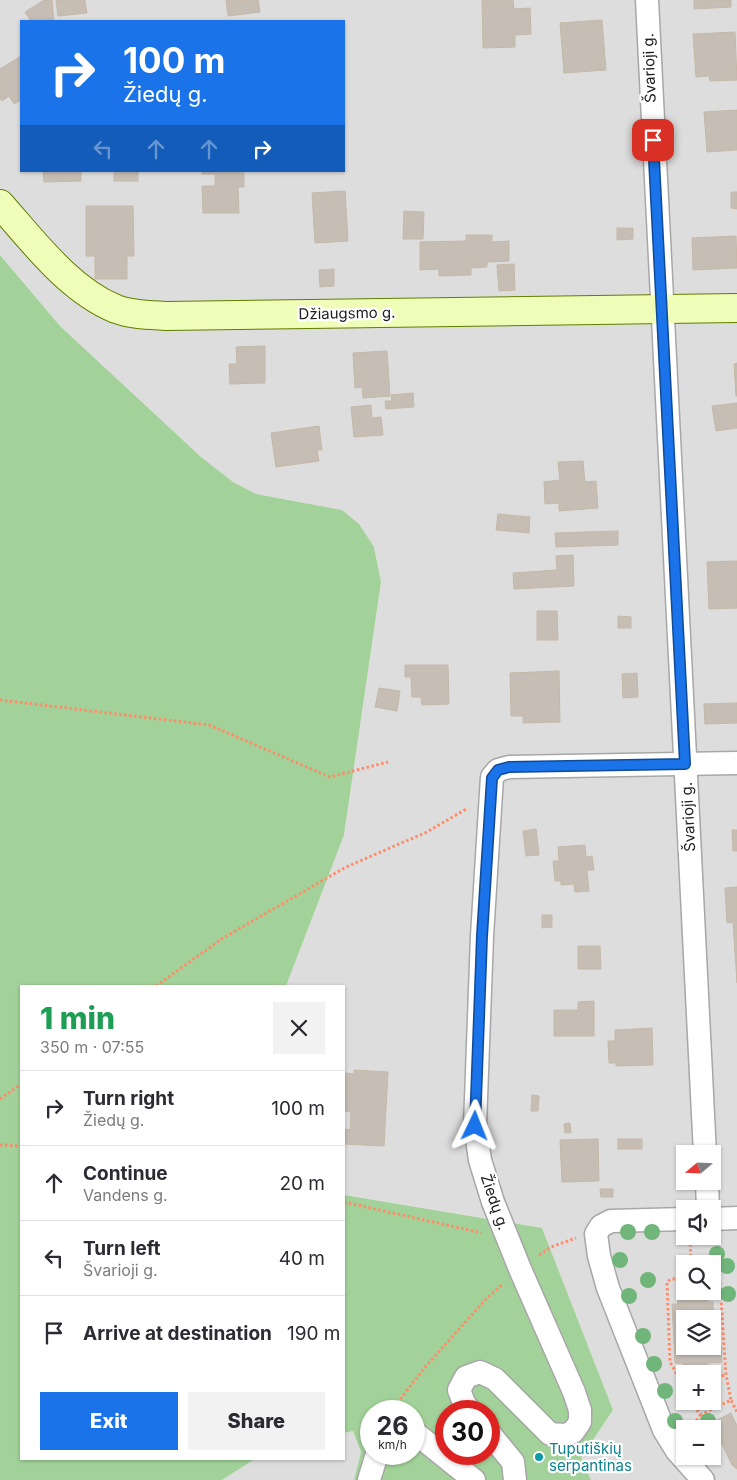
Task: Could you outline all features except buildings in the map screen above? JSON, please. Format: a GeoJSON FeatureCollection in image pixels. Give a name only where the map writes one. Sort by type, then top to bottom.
{"type":"FeatureCollection","features":[{"type":"Feature","properties":{"kind":"street","name":"Švarioji g."},"geometry":{"type":"LineString","coordinates":[[647,0],[705,1145]]}},
{"type":"Feature","properties":{"kind":"street","name":"Džiaugsmo g."},"geometry":{"type":"LineString","coordinates":[[0,204],[55,266],[83,289],[100,301],[118,310],[140,314],[166,316],[737,308]]}},
{"type":"Feature","properties":{"kind":"street"},"geometry":{"type":"LineString","coordinates":[[685,764],[737,763]]}},
{"type":"Feature","properties":{"kind":"street","name":"Žiedų g."},"geometry":{"type":"LineString","coordinates":[[463,1400],[459,1390],[466,1376],[480,1372],[495,1379],[550,1434],[565,1435],[573,1432],[580,1422],[580,1410],[574,1392],[493,1202],[480,1160],[475,1126],[482,936],[492,778],[498,770],[509,767],[685,764]]}},
{"type":"Feature","properties":{"kind":"street"},"geometry":{"type":"LineString","coordinates":[[721,1219],[737,1218]]}},
{"type":"Feature","properties":{"kind":"street"},"geometry":{"type":"LineString","coordinates":[[676,1220],[611,1221],[601,1226],[596,1234],[599,1256],[608,1288],[664,1430],[677,1451],[703,1480]]}},
{"type":"Feature","properties":{"kind":"street"},"geometry":{"type":"LineString","coordinates":[[425,1441],[474,1480]]}},
{"type":"Feature","properties":{"kind":"street"},"geometry":{"type":"LineString","coordinates":[[500,1446],[513,1462],[515,1480]]}},
{"type":"Feature","properties":{"kind":"street"},"geometry":{"type":"LineString","coordinates":[[369,1480],[374,1465]]}},
{"type":"Feature","properties":{"kind":"path"},"geometry":{"type":"LineString","coordinates":[[0,700],[209,724],[330,777],[388,762]]}},
{"type":"Feature","properties":{"kind":"path"},"geometry":{"type":"LineString","coordinates":[[157,985],[223,938],[346,867],[427,832],[490,796]]}},
{"type":"Feature","properties":{"kind":"path"},"geometry":{"type":"LineString","coordinates":[[0,1100],[20,1085]]}},
{"type":"Feature","properties":{"kind":"path"},"geometry":{"type":"LineString","coordinates":[[0,1145],[20,1146]]}},
{"type":"Feature","properties":{"kind":"path"},"geometry":{"type":"LineString","coordinates":[[345,1202],[508,1238]]}},
{"type":"Feature","properties":{"kind":"path"},"geometry":{"type":"LineString","coordinates":[[534,1258],[551,1247],[577,1238]]}},
{"type":"Feature","properties":{"kind":"path"},"geometry":{"type":"LineString","coordinates":[[676,1280],[668,1282],[670,1362],[676,1373]]}},
{"type":"Feature","properties":{"kind":"path"},"geometry":{"type":"LineString","coordinates":[[400,1400],[426,1366],[486,1299]]}},
{"type":"Feature","properties":{"kind":"path"},"geometry":{"type":"LineString","coordinates":[[721,1299],[726,1375],[731,1400],[737,1412]]}},
{"type":"Feature","properties":{"kind":"path"},"geometry":{"type":"LineString","coordinates":[[721,1376],[726,1375]]}},
{"type":"Feature","properties":{"kind":"path"},"geometry":{"type":"LineString","coordinates":[[697,1420],[700,1415],[731,1400]]}},
{"type":"Feature","properties":{"kind":"path"},"geometry":{"type":"LineString","coordinates":[[697,1410],[700,1415]]}},
{"type":"Feature","properties":{"kind":"shaded area"},"geometry":{"type":"Polygon","coordinates":[[[0,0],[737,0],[737,1480],[591,1480],[581,1458],[613,1410],[542,1228],[345,1195],[345,985],[286,985],[344,835],[381,583],[374,547],[342,510],[256,494],[233,482],[201,457],[60,326],[0,255],[0,0]]]}},
{"type":"Feature","properties":{"kind":"shaded area"},"geometry":{"type":"Polygon","coordinates":[[[353,1431],[360,1449],[354,1480],[222,1480],[253,1460],[345,1460],[345,1433],[353,1431]]]}},
{"type":"Feature","properties":{"kind":"green space"},"geometry":{"type":"Polygon","coordinates":[[[0,255],[60,326],[201,457],[233,482],[256,494],[342,510],[359,524],[374,547],[381,582],[344,835],[286,985],[20,985],[20,1460],[253,1460],[222,1480],[0,1480],[0,255]]]}},
{"type":"Feature","properties":{"kind":"green space"},"geometry":{"type":"Polygon","coordinates":[[[345,1195],[542,1228],[613,1410],[581,1458],[591,1480],[354,1480],[360,1456],[360,1465],[425,1465],[425,1400],[360,1400],[360,1449],[353,1431],[345,1433],[345,1195]]]}},
{"type":"Feature","properties":{"kind":"place","name":"Tuputiškių serpantinas"},"geometry":{"type":"Point","coordinates":[539,1457]}},
{"type":"Feature","properties":{"kind":"route"},"geometry":{"type":"LineString","coordinates":[[475,1126],[482,936],[492,778],[498,770],[509,767],[685,764],[653,140]]}}]}
